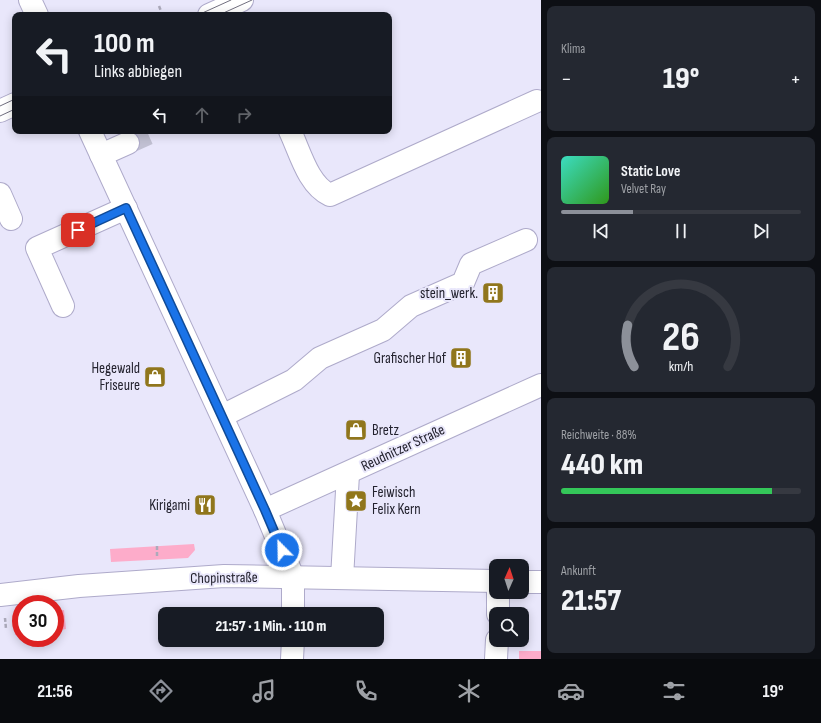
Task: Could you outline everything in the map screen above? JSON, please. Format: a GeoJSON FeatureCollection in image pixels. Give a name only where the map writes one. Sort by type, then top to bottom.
{"type":"FeatureCollection","features":[{"type":"Feature","properties":{"kind":"street"},"geometry":{"type":"LineString","coordinates":[[30,0],[36,12]]}},
{"type":"Feature","properties":{"kind":"street"},"geometry":{"type":"LineString","coordinates":[[216,12],[242,0]]}},
{"type":"Feature","properties":{"kind":"street"},"geometry":{"type":"LineString","coordinates":[[291,134],[311,177],[322,191],[330,195],[537,101]]}},
{"type":"Feature","properties":{"kind":"street"},"geometry":{"type":"LineString","coordinates":[[0,111],[12,105]]}},
{"type":"Feature","properties":{"kind":"street"},"geometry":{"type":"LineString","coordinates":[[91,134],[265,510],[293,577],[293,607]]}},
{"type":"Feature","properties":{"kind":"street"},"geometry":{"type":"LineString","coordinates":[[101,155],[128,143]]}},
{"type":"Feature","properties":{"kind":"street"},"geometry":{"type":"LineString","coordinates":[[0,194],[11,219]]}},
{"type":"Feature","properties":{"kind":"street"},"geometry":{"type":"LineString","coordinates":[[63,306],[37,248],[126,208]]}},
{"type":"Feature","properties":{"kind":"street"},"geometry":{"type":"LineString","coordinates":[[222,416],[294,380],[320,358],[383,330],[411,306],[463,283],[471,264],[526,240]]}},
{"type":"Feature","properties":{"kind":"street","name":"Reudnitzer Straße"},"geometry":{"type":"LineString","coordinates":[[265,510],[348,474],[541,385]]}},
{"type":"Feature","properties":{"kind":"street"},"geometry":{"type":"LineString","coordinates":[[342,578],[348,474]]}},
{"type":"Feature","properties":{"kind":"street","name":"Chopinstraße"},"geometry":{"type":"LineString","coordinates":[[2,604],[79,586],[224,576],[489,581]]}},
{"type":"Feature","properties":{"kind":"street"},"geometry":{"type":"LineString","coordinates":[[529,582],[541,582]]}},
{"type":"Feature","properties":{"kind":"street"},"geometry":{"type":"LineString","coordinates":[[292,647],[292,659]]}},
{"type":"Feature","properties":{"kind":"street"},"geometry":{"type":"LineString","coordinates":[[496,659],[497,647]]}},
{"type":"Feature","properties":{"kind":"path"},"geometry":{"type":"LineString","coordinates":[[159,6],[161,11]]}},
{"type":"Feature","properties":{"kind":"path"},"geometry":{"type":"LineString","coordinates":[[157,546],[157,551]]}},
{"type":"Feature","properties":{"kind":"path"},"geometry":{"type":"LineString","coordinates":[[2,604],[6,629]]}},
{"type":"Feature","properties":{"kind":"shaded area"},"geometry":{"type":"Polygon","coordinates":[[[194,544],[195,550],[188,558],[111,562],[110,549],[194,544]]]}},
{"type":"Feature","properties":{"kind":"shaded area"},"geometry":{"type":"Polygon","coordinates":[[[64,610],[66,629],[64,629],[64,610]]]}},
{"type":"Feature","properties":{"kind":"shaded area"},"geometry":{"type":"Polygon","coordinates":[[[519,651],[541,651],[541,659],[519,659],[519,651]]]}},
{"type":"Feature","properties":{"kind":"tunnel"},"geometry":{"type":"LineString","coordinates":[[128,143],[148,134]]}},
{"type":"Feature","properties":{"kind":"tram line"},"geometry":{"type":"LineString","coordinates":[[205,12],[231,0]]}},
{"type":"Feature","properties":{"kind":"tram line"},"geometry":{"type":"LineString","coordinates":[[226,12],[252,0]]}},
{"type":"Feature","properties":{"kind":"tram line"},"geometry":{"type":"LineString","coordinates":[[0,106],[12,100]]}},
{"type":"Feature","properties":{"kind":"tram line"},"geometry":{"type":"LineString","coordinates":[[0,116],[12,110]]}},
{"type":"Feature","properties":{"kind":"place","name":"stein_werk."},"geometry":{"type":"Point","coordinates":[493,293]}},
{"type":"Feature","properties":{"kind":"place","name":"Grafischer Hof"},"geometry":{"type":"Point","coordinates":[461,358]}},
{"type":"Feature","properties":{"kind":"place","name":"Hegewald Friseure"},"geometry":{"type":"Point","coordinates":[155,377]}},
{"type":"Feature","properties":{"kind":"place","name":"Bretz"},"geometry":{"type":"Point","coordinates":[356,430]}},
{"type":"Feature","properties":{"kind":"place","name":"Feiwisch Felix Kern"},"geometry":{"type":"Point","coordinates":[356,501]}},
{"type":"Feature","properties":{"kind":"place","name":"Kirigami"},"geometry":{"type":"Point","coordinates":[205,505]}},
{"type":"Feature","properties":{"kind":"route"},"geometry":{"type":"LineString","coordinates":[[78,230],[126,208],[282,550]]}}]}
